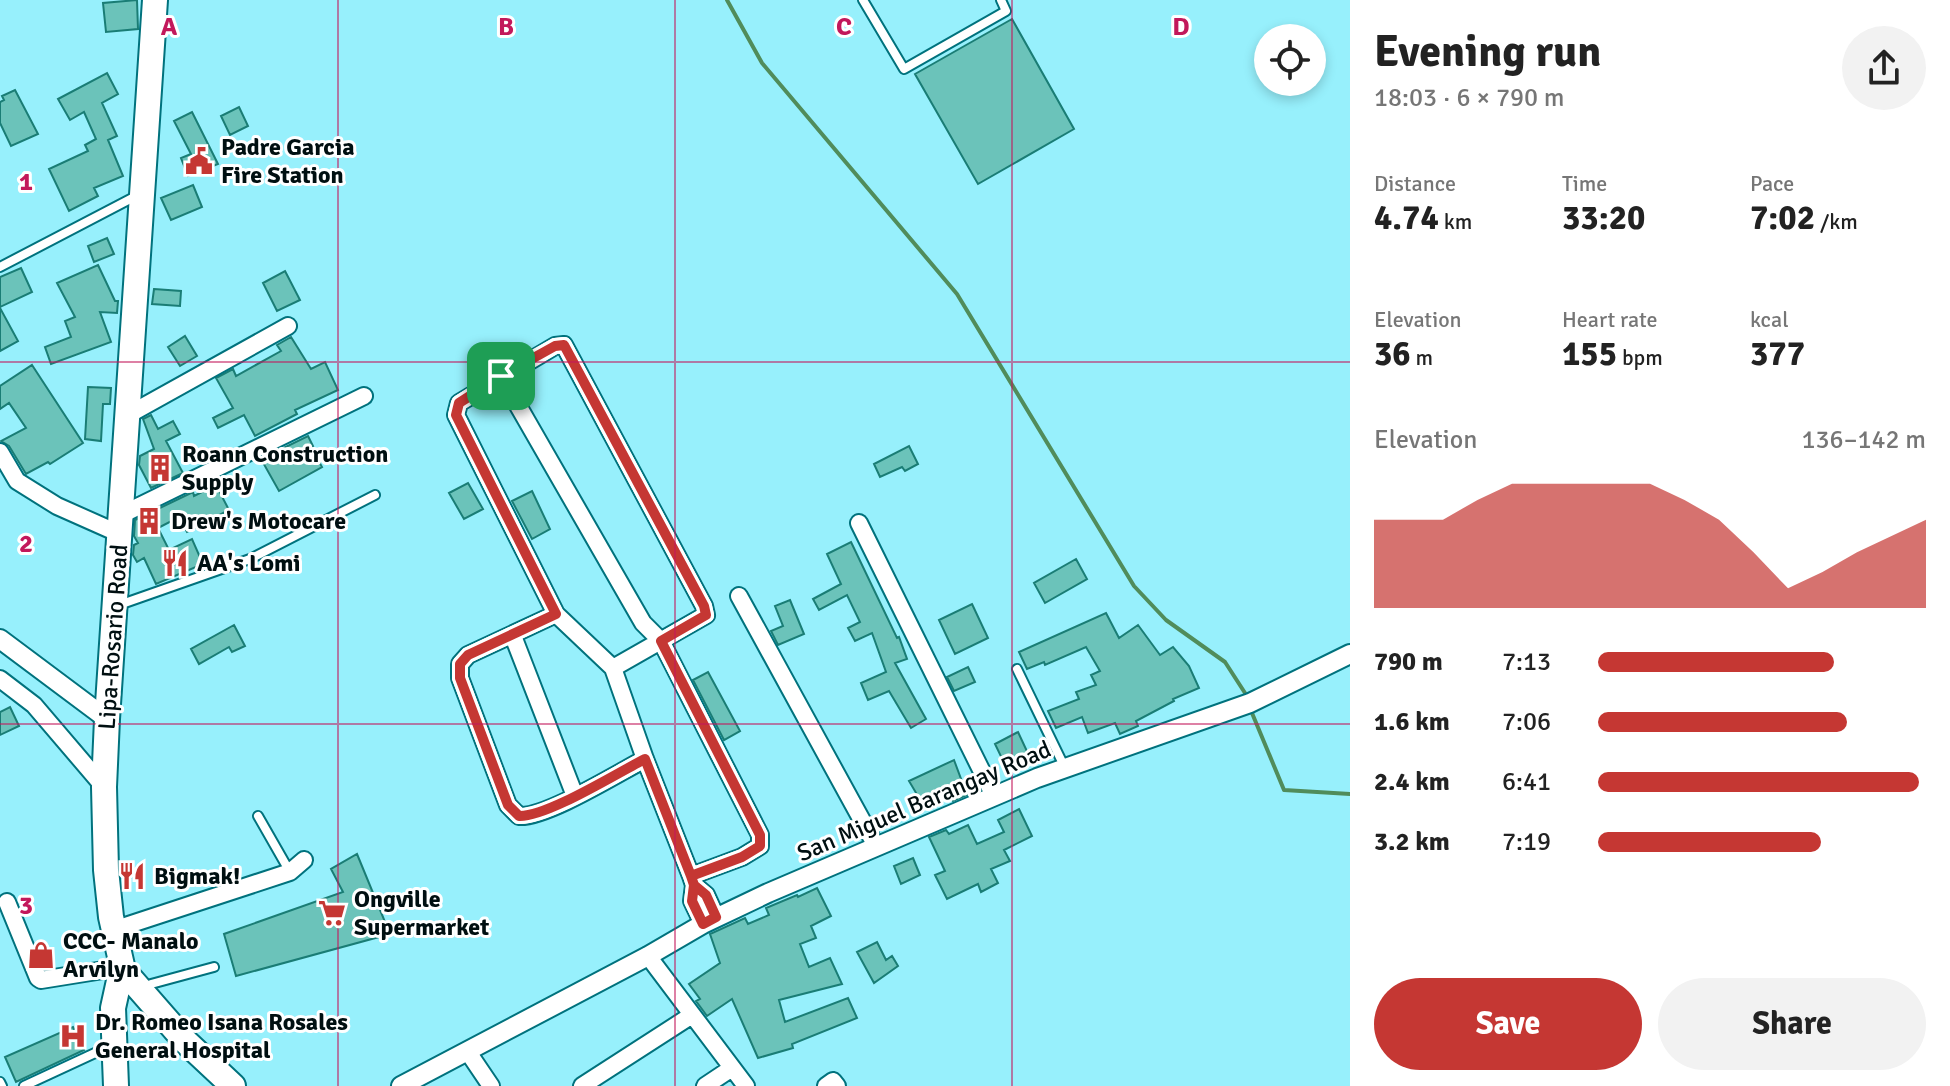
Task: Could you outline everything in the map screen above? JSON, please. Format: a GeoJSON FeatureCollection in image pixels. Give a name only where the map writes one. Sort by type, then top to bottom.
{"type":"FeatureCollection","features":[{"type":"Feature","properties":{"kind":"main road","name":"Lipa-Rosario Road"},"geometry":{"type":"LineString","coordinates":[[155,0],[107,719],[104,787],[106,861],[113,930],[126,975],[186,1042],[233,1086]]}},
{"type":"Feature","properties":{"kind":"main road"},"geometry":{"type":"LineString","coordinates":[[116,1086],[113,1008],[122,967]]}},
{"type":"Feature","properties":{"kind":"street"},"geometry":{"type":"LineString","coordinates":[[128,415],[288,326]]}},
{"type":"Feature","properties":{"kind":"street"},"geometry":{"type":"LineString","coordinates":[[613,668],[706,615],[704,606],[564,345],[555,346],[459,403],[456,415],[556,614],[613,668],[692,880],[692,901],[709,920]]}},
{"type":"Feature","properties":{"kind":"street"},"geometry":{"type":"LineString","coordinates":[[501,376],[643,623],[661,641],[760,835],[760,846],[692,880]]}},
{"type":"Feature","properties":{"kind":"street"},"geometry":{"type":"LineString","coordinates":[[0,452],[17,481],[57,506],[121,525],[364,396]]}},
{"type":"Feature","properties":{"kind":"street"},"geometry":{"type":"LineString","coordinates":[[859,523],[994,796]]}},
{"type":"Feature","properties":{"kind":"street"},"geometry":{"type":"LineString","coordinates":[[739,596],[876,846]]}},
{"type":"Feature","properties":{"kind":"street"},"geometry":{"type":"LineString","coordinates":[[556,614],[468,655],[460,664],[460,678],[508,805],[519,816],[528,816],[575,796],[645,759]]}},
{"type":"Feature","properties":{"kind":"street"},"geometry":{"type":"LineString","coordinates":[[513,636],[575,796]]}},
{"type":"Feature","properties":{"kind":"street"},"geometry":{"type":"LineString","coordinates":[[0,639],[107,719]]}},
{"type":"Feature","properties":{"kind":"street","name":"San Miguel Barangay Road"},"geometry":{"type":"LineString","coordinates":[[401,1086],[648,956],[709,920],[994,796],[1250,703],[1350,654]]}},
{"type":"Feature","properties":{"kind":"street"},"geometry":{"type":"LineString","coordinates":[[4,688],[34,705],[104,787]]}},
{"type":"Feature","properties":{"kind":"street"},"geometry":{"type":"LineString","coordinates":[[113,930],[290,872],[304,860]]}},
{"type":"Feature","properties":{"kind":"street"},"geometry":{"type":"LineString","coordinates":[[7,902],[41,980],[122,967]]}},
{"type":"Feature","properties":{"kind":"street"},"geometry":{"type":"LineString","coordinates":[[648,956],[746,1086]]}},
{"type":"Feature","properties":{"kind":"street"},"geometry":{"type":"LineString","coordinates":[[582,1086],[692,1015]]}},
{"type":"Feature","properties":{"kind":"street"},"geometry":{"type":"LineString","coordinates":[[468,1052],[491,1086]]}},
{"type":"Feature","properties":{"kind":"street"},"geometry":{"type":"LineString","coordinates":[[705,1086],[732,1068]]}},
{"type":"Feature","properties":{"kind":"street"},"geometry":{"type":"LineString","coordinates":[[826,1086],[833,1081],[837,1086]]}},
{"type":"Feature","properties":{"kind":"lane"},"geometry":{"type":"LineString","coordinates":[[863,0],[904,69],[1006,11],[1001,0]]}},
{"type":"Feature","properties":{"kind":"lane"},"geometry":{"type":"LineString","coordinates":[[0,267],[141,193]]}},
{"type":"Feature","properties":{"kind":"lane"},"geometry":{"type":"LineString","coordinates":[[114,607],[250,559],[375,495]]}},
{"type":"Feature","properties":{"kind":"lane"},"geometry":{"type":"LineString","coordinates":[[1017,669],[1065,768]]}},
{"type":"Feature","properties":{"kind":"lane"},"geometry":{"type":"LineString","coordinates":[[258,816],[290,872]]}},
{"type":"Feature","properties":{"kind":"lane"},"geometry":{"type":"LineString","coordinates":[[142,990],[151,984],[214,967]]}},
{"type":"Feature","properties":{"kind":"lane"},"geometry":{"type":"LineString","coordinates":[[24,1086],[95,1053],[115,1051]]}},
{"type":"Feature","properties":{"kind":"building"},"geometry":{"type":"Polygon","coordinates":[[[137,0],[138,29],[106,32],[103,3],[137,0]]]}},
{"type":"Feature","properties":{"kind":"building"},"geometry":{"type":"Polygon","coordinates":[[[1012,19],[1074,129],[978,184],[915,74],[1012,19]]]}},
{"type":"Feature","properties":{"kind":"building"},"geometry":{"type":"Polygon","coordinates":[[[107,73],[118,94],[102,103],[117,136],[108,140],[123,176],[94,188],[98,196],[69,211],[49,169],[88,151],[85,145],[96,139],[84,112],[70,120],[58,99],[107,73]]]}},
{"type":"Feature","properties":{"kind":"building"},"geometry":{"type":"Polygon","coordinates":[[[15,90],[38,134],[11,146],[0,123],[0,102],[4,100],[2,96],[15,90]]]}},
{"type":"Feature","properties":{"kind":"building"},"geometry":{"type":"Polygon","coordinates":[[[239,107],[248,126],[230,135],[221,116],[239,107]]]}},
{"type":"Feature","properties":{"kind":"building"},"geometry":{"type":"Polygon","coordinates":[[[192,112],[218,164],[188,176],[181,158],[191,154],[174,121],[192,112]]]}},
{"type":"Feature","properties":{"kind":"building"},"geometry":{"type":"Polygon","coordinates":[[[193,185],[202,207],[171,220],[161,198],[193,185]]]}},
{"type":"Feature","properties":{"kind":"building"},"geometry":{"type":"Polygon","coordinates":[[[107,238],[114,254],[94,262],[88,246],[107,238]]]}},
{"type":"Feature","properties":{"kind":"building"},"geometry":{"type":"Polygon","coordinates":[[[98,265],[115,301],[118,301],[117,313],[100,312],[111,342],[51,364],[45,347],[71,337],[65,321],[75,317],[57,283],[98,265]]]}},
{"type":"Feature","properties":{"kind":"building"},"geometry":{"type":"Polygon","coordinates":[[[21,268],[32,292],[0,307],[0,277],[21,268]]]}},
{"type":"Feature","properties":{"kind":"building"},"geometry":{"type":"Polygon","coordinates":[[[285,271],[300,300],[277,311],[263,283],[285,271]]]}},
{"type":"Feature","properties":{"kind":"building"},"geometry":{"type":"Polygon","coordinates":[[[154,289],[181,291],[180,306],[152,304],[154,289]]]}},
{"type":"Feature","properties":{"kind":"building"},"geometry":{"type":"Polygon","coordinates":[[[0,308],[18,341],[0,351],[0,308]]]}},
{"type":"Feature","properties":{"kind":"building"},"geometry":{"type":"Polygon","coordinates":[[[185,336],[197,356],[180,366],[168,347],[185,336]]]}},
{"type":"Feature","properties":{"kind":"building"},"geometry":{"type":"Polygon","coordinates":[[[291,337],[311,369],[325,362],[338,390],[295,410],[297,414],[255,436],[244,415],[218,428],[213,418],[233,408],[216,378],[233,369],[236,376],[281,351],[277,345],[291,337]]]}},
{"type":"Feature","properties":{"kind":"building"},"geometry":{"type":"Polygon","coordinates":[[[32,365],[83,443],[50,464],[48,462],[26,474],[9,446],[1,441],[26,428],[9,403],[0,409],[0,386],[32,365]]]}},
{"type":"Feature","properties":{"kind":"building"},"geometry":{"type":"Polygon","coordinates":[[[88,387],[111,388],[110,404],[103,404],[101,441],[85,439],[88,387]]]}},
{"type":"Feature","properties":{"kind":"building","name":"Roann Construction Supply"},"geometry":{"type":"Polygon","coordinates":[[[151,415],[158,429],[173,421],[180,434],[166,441],[183,473],[151,488],[139,465],[140,456],[154,449],[143,419],[151,415]]]}},
{"type":"Feature","properties":{"kind":"building"},"geometry":{"type":"Polygon","coordinates":[[[308,436],[322,467],[279,491],[261,459],[308,436]]]}},
{"type":"Feature","properties":{"kind":"building"},"geometry":{"type":"Polygon","coordinates":[[[909,446],[918,464],[905,471],[902,467],[880,477],[874,464],[909,446]]]}},
{"type":"Feature","properties":{"kind":"building"},"geometry":{"type":"Polygon","coordinates":[[[468,483],[483,509],[464,519],[449,493],[468,483]]]}},
{"type":"Feature","properties":{"kind":"building"},"geometry":{"type":"Polygon","coordinates":[[[216,485],[229,510],[187,532],[179,517],[158,528],[169,550],[192,539],[203,564],[156,584],[144,558],[137,562],[133,555],[134,545],[138,543],[134,536],[135,520],[193,492],[194,496],[216,485]]]}},
{"type":"Feature","properties":{"kind":"building"},"geometry":{"type":"Polygon","coordinates":[[[532,491],[550,529],[532,539],[512,501],[532,491]]]}},
{"type":"Feature","properties":{"kind":"building"},"geometry":{"type":"Polygon","coordinates":[[[851,542],[907,659],[895,663],[926,719],[911,728],[889,691],[868,700],[861,683],[886,672],[872,633],[855,641],[848,628],[860,622],[847,595],[819,610],[813,599],[841,584],[827,554],[851,542]]]}},
{"type":"Feature","properties":{"kind":"building"},"geometry":{"type":"Polygon","coordinates":[[[1076,559],[1087,579],[1045,603],[1034,583],[1076,559]]]}},
{"type":"Feature","properties":{"kind":"building"},"geometry":{"type":"Polygon","coordinates":[[[790,600],[804,634],[778,645],[771,631],[783,626],[775,606],[790,600]]]}},
{"type":"Feature","properties":{"kind":"building"},"geometry":{"type":"Polygon","coordinates":[[[972,604],[988,638],[955,654],[939,620],[972,604]]]}},
{"type":"Feature","properties":{"kind":"building"},"geometry":{"type":"Polygon","coordinates":[[[1106,613],[1119,638],[1138,625],[1160,655],[1173,647],[1189,666],[1199,688],[1173,699],[1136,721],[1138,726],[1120,734],[1115,723],[1088,733],[1082,717],[1056,728],[1048,711],[1079,699],[1076,692],[1096,685],[1091,675],[1100,671],[1086,647],[1045,665],[1044,662],[1027,669],[1019,652],[1106,613]]]}},
{"type":"Feature","properties":{"kind":"building"},"geometry":{"type":"Polygon","coordinates":[[[234,625],[245,646],[232,652],[229,647],[199,664],[191,649],[234,625]]]}},
{"type":"Feature","properties":{"kind":"building"},"geometry":{"type":"Polygon","coordinates":[[[968,667],[975,682],[954,691],[947,677],[968,667]]]}},
{"type":"Feature","properties":{"kind":"building"},"geometry":{"type":"Polygon","coordinates":[[[708,672],[740,731],[724,740],[693,680],[708,672]]]}},
{"type":"Feature","properties":{"kind":"building"},"geometry":{"type":"Polygon","coordinates":[[[10,707],[19,726],[0,735],[0,712],[10,707]]]}},
{"type":"Feature","properties":{"kind":"building"},"geometry":{"type":"Polygon","coordinates":[[[1018,732],[1032,762],[1009,773],[995,744],[1018,732]]]}},
{"type":"Feature","properties":{"kind":"building"},"geometry":{"type":"Polygon","coordinates":[[[954,760],[967,795],[953,801],[948,788],[922,803],[909,781],[954,760]]]}},
{"type":"Feature","properties":{"kind":"building"},"geometry":{"type":"Polygon","coordinates":[[[1019,809],[1032,836],[1004,850],[1010,861],[991,869],[998,883],[981,892],[978,884],[947,899],[935,875],[945,871],[929,837],[946,830],[949,834],[968,825],[977,844],[1004,832],[998,820],[1019,809]]]}},
{"type":"Feature","properties":{"kind":"building","name":"Ongville Supermarket"},"geometry":{"type":"Polygon","coordinates":[[[357,854],[390,934],[236,976],[224,934],[343,892],[331,869],[357,854]]]}},
{"type":"Feature","properties":{"kind":"building"},"geometry":{"type":"Polygon","coordinates":[[[913,858],[920,875],[901,884],[894,866],[913,858]]]}},
{"type":"Feature","properties":{"kind":"building"},"geometry":{"type":"Polygon","coordinates":[[[817,888],[831,916],[811,926],[816,938],[800,944],[809,967],[830,958],[842,984],[779,1000],[785,1022],[848,998],[857,1018],[792,1044],[793,1048],[758,1058],[732,999],[707,1016],[689,984],[720,963],[710,934],[745,918],[748,924],[769,915],[766,908],[817,888]]]}},
{"type":"Feature","properties":{"kind":"building"},"geometry":{"type":"Polygon","coordinates":[[[877,942],[886,960],[892,956],[898,966],[874,983],[857,952],[877,942]]]}},
{"type":"Feature","properties":{"kind":"building"},"geometry":{"type":"Polygon","coordinates":[[[73,1027],[84,1050],[16,1082],[5,1057],[73,1027]]]}},
{"type":"Feature","properties":{"kind":"waterway"},"geometry":{"type":"LineString","coordinates":[[727,0],[762,63],[957,294],[1134,586],[1166,620],[1225,662],[1245,693]]}},
{"type":"Feature","properties":{"kind":"waterway"},"geometry":{"type":"LineString","coordinates":[[1252,713],[1284,790],[1350,794]]}},
{"type":"Feature","properties":{"kind":"place","name":"Padre Garcia Fire Station"},"geometry":{"type":"Point","coordinates":[199,161]}},
{"type":"Feature","properties":{"kind":"place","name":"Roann Construction Supply"},"geometry":{"type":"Point","coordinates":[160,468]}},
{"type":"Feature","properties":{"kind":"place","name":"Drew's Motocare"},"geometry":{"type":"Point","coordinates":[149,521]}},
{"type":"Feature","properties":{"kind":"place","name":"AA's Lomi"},"geometry":{"type":"Point","coordinates":[175,563]}},
{"type":"Feature","properties":{"kind":"place","name":"Bigmak!"},"geometry":{"type":"Point","coordinates":[132,876]}},
{"type":"Feature","properties":{"kind":"place","name":"Ongville Supermarket"},"geometry":{"type":"Point","coordinates":[332,913]}},
{"type":"Feature","properties":{"kind":"place","name":"CCC- Manalo Arvilyn"},"geometry":{"type":"Point","coordinates":[41,955]}},
{"type":"Feature","properties":{"kind":"place","name":"Dr. Romeo Isana Rosales General Hospital"},"geometry":{"type":"Point","coordinates":[73,1036]}},
{"type":"Feature","properties":{"kind":"route"},"geometry":{"type":"LineString","coordinates":[[501,376],[459,403],[456,415],[556,614],[468,655],[460,664],[460,678],[508,805],[519,816],[528,816],[575,796],[645,759],[691,876],[694,885],[692,901],[703,924],[716,917],[706,895],[694,885],[691,876],[742,857],[760,846],[760,835],[661,641],[706,615],[704,606],[564,345],[555,346],[501,376]]}}]}
